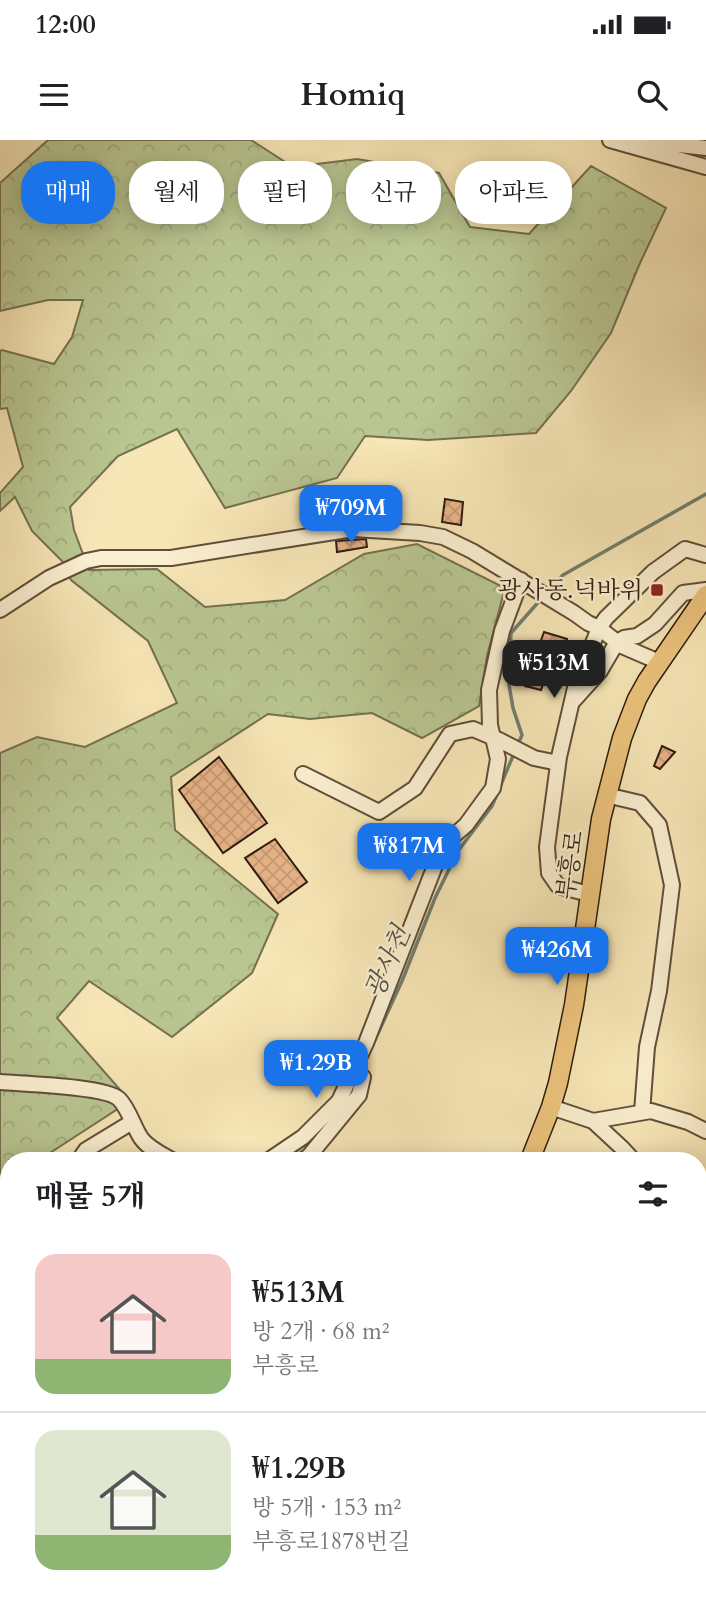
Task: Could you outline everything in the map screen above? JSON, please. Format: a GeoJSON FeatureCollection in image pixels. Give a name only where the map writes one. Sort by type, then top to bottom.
{"type":"FeatureCollection","features":[{"type":"Feature","properties":{"kind":"main road","name":"부흥로"},"geometry":{"type":"LineString","coordinates":[[533,1152],[558,1083],[574,1005],[606,795],[622,738],[647,681],[706,593]]}},
{"type":"Feature","properties":{"kind":"street"},"geometry":{"type":"LineString","coordinates":[[610,140],[706,167]]}},
{"type":"Feature","properties":{"kind":"street"},"geometry":{"type":"LineString","coordinates":[[635,140],[706,148]]}},
{"type":"Feature","properties":{"kind":"street"},"geometry":{"type":"LineString","coordinates":[[0,610],[49,578],[86,561],[102,558],[171,558],[353,529],[420,533],[443,537],[472,551],[599,628],[622,646],[659,662]]}},
{"type":"Feature","properties":{"kind":"street"},"geometry":{"type":"LineString","coordinates":[[589,894],[558,887],[550,873],[547,847],[558,763],[575,688],[599,628],[606,618],[653,572],[685,550],[706,555]]}},
{"type":"Feature","properties":{"kind":"street"},"geometry":{"type":"LineString","coordinates":[[281,1152],[303,1137],[339,1101],[366,1043],[443,845],[466,825],[494,788],[498,759],[490,725],[489,690],[502,631],[526,583]]}},
{"type":"Feature","properties":{"kind":"street"},"geometry":{"type":"LineString","coordinates":[[572,702],[600,671],[617,642],[637,636],[655,624],[683,593],[706,593]]}},
{"type":"Feature","properties":{"kind":"street"},"geometry":{"type":"LineString","coordinates":[[303,774],[379,811],[415,788],[450,734],[473,729],[534,758],[558,763]]}},
{"type":"Feature","properties":{"kind":"street"},"geometry":{"type":"LineString","coordinates":[[606,795],[640,803],[659,825],[672,885],[659,991],[647,1048],[639,1112]]}},
{"type":"Feature","properties":{"kind":"street"},"geometry":{"type":"LineString","coordinates":[[312,1152],[359,1095],[363,1077]]}},
{"type":"Feature","properties":{"kind":"street"},"geometry":{"type":"LineString","coordinates":[[0,1082],[92,1090],[113,1095],[121,1100],[142,1139],[159,1152]]}},
{"type":"Feature","properties":{"kind":"street"},"geometry":{"type":"LineString","coordinates":[[551,1107],[600,1120],[651,1111],[688,1122],[706,1131]]}},
{"type":"Feature","properties":{"kind":"street"},"geometry":{"type":"LineString","coordinates":[[600,1120],[626,1152]]}},
{"type":"Feature","properties":{"kind":"street"},"geometry":{"type":"LineString","coordinates":[[85,1152],[132,1122]]}},
{"type":"Feature","properties":{"kind":"green space"},"geometry":{"type":"Polygon","coordinates":[[[48,140],[251,140],[284,161],[238,161],[238,224],[332,224],[332,162],[357,159],[369,161],[346,161],[346,224],[441,224],[441,176],[455,201],[455,224],[529,234],[538,224],[572,224],[572,187],[591,166],[666,208],[611,333],[571,391],[536,433],[428,440],[365,436],[337,478],[225,508],[177,429],[118,456],[70,507],[74,530],[89,570],[157,569],[205,607],[285,600],[364,554],[417,544],[505,588],[487,656],[479,706],[422,738],[372,713],[310,719],[268,714],[171,777],[175,830],[278,914],[252,973],[172,1037],[89,981],[57,1018],[130,1101],[51,1152],[0,1152],[0,753],[37,737],[85,747],[177,703],[148,641],[71,580],[62,561],[32,531],[15,497],[0,511],[0,493],[23,467],[7,408],[0,409],[0,351],[54,364],[72,337],[83,300],[48,300],[0,311],[0,183],[21,164],[21,224],[115,224],[115,161],[25,161],[48,140]]]}},
{"type":"Feature","properties":{"kind":"building"},"geometry":{"type":"Polygon","coordinates":[[[445,499],[463,502],[461,525],[442,522],[445,499]]]}},
{"type":"Feature","properties":{"kind":"building"},"geometry":{"type":"Polygon","coordinates":[[[366,539],[367,547],[337,552],[336,541],[366,539]]]}},
{"type":"Feature","properties":{"kind":"building"},"geometry":{"type":"Polygon","coordinates":[[[544,632],[567,639],[562,657],[539,646],[544,632]]]}},
{"type":"Feature","properties":{"kind":"building"},"geometry":{"type":"Polygon","coordinates":[[[537,650],[558,658],[556,672],[548,671],[541,690],[525,686],[537,650]]]}},
{"type":"Feature","properties":{"kind":"building"},"geometry":{"type":"Polygon","coordinates":[[[662,746],[675,752],[660,769],[654,766],[662,746]]]}},
{"type":"Feature","properties":{"kind":"building"},"geometry":{"type":"Polygon","coordinates":[[[219,757],[267,823],[223,853],[179,790],[219,757]]]}},
{"type":"Feature","properties":{"kind":"building"},"geometry":{"type":"Polygon","coordinates":[[[275,839],[307,882],[278,903],[245,858],[275,839]]]}},
{"type":"Feature","properties":{"kind":"waterway","name":"광사천"},"geometry":{"type":"LineString","coordinates":[[547,593],[563,575],[706,494]]}},
{"type":"Feature","properties":{"kind":"waterway","name":"광사천"},"geometry":{"type":"LineString","coordinates":[[518,744],[522,735],[509,685],[511,633],[542,598]]}},
{"type":"Feature","properties":{"kind":"waterway","name":"광사천"},"geometry":{"type":"LineString","coordinates":[[374,1042],[435,898],[458,851],[492,806],[515,751]]}},
{"type":"Feature","properties":{"kind":"waterway","name":"광사천"},"geometry":{"type":"LineString","coordinates":[[294,1152],[315,1137],[326,1123]]}},
{"type":"Feature","properties":{"kind":"place","name":"광사동.넉바위"},"geometry":{"type":"Point","coordinates":[657,590]}}]}
